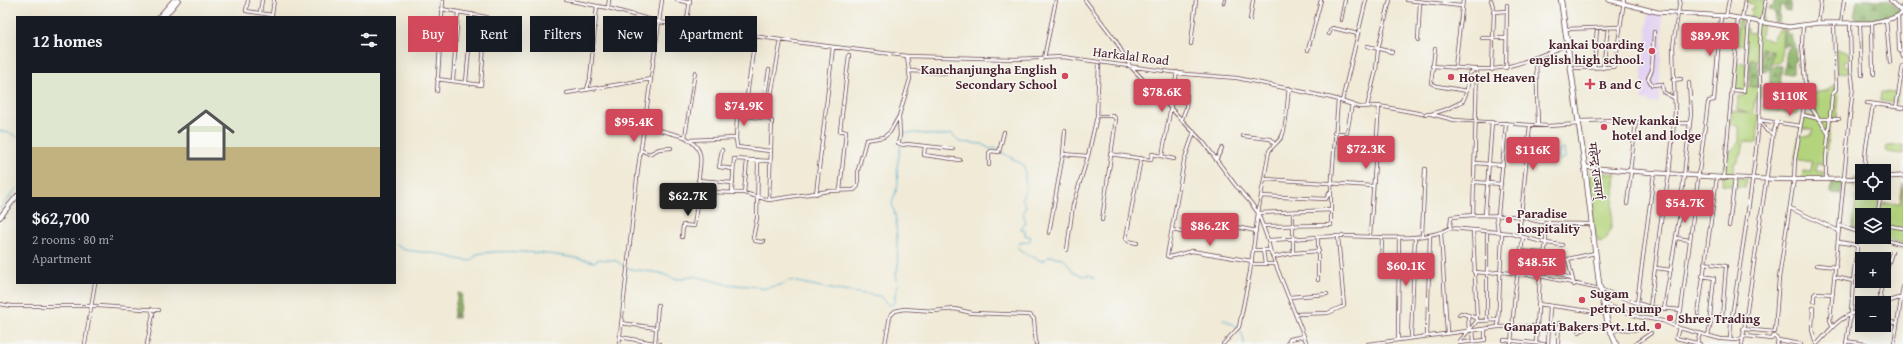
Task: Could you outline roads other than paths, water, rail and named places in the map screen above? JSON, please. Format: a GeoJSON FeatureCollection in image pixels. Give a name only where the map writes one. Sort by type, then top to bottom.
{"type":"FeatureCollection","features":[{"type":"Feature","properties":{"kind":"highway","name":"महेन्द्र राज्मार्ग्"},"geometry":{"type":"LineString","coordinates":[[1561,0],[1585,167],[1600,289],[1609,326],[1616,344]]}},
{"type":"Feature","properties":{"kind":"main road"},"geometry":{"type":"LineString","coordinates":[[160,16],[177,0]]}},
{"type":"Feature","properties":{"kind":"main road"},"geometry":{"type":"LineString","coordinates":[[165,16],[177,0]]}},
{"type":"Feature","properties":{"kind":"main road"},"geometry":{"type":"LineString","coordinates":[[0,217],[16,197]]}},
{"type":"Feature","properties":{"kind":"street"},"geometry":{"type":"LineString","coordinates":[[248,0],[246,11],[272,15],[274,0]]}},
{"type":"Feature","properties":{"kind":"street"},"geometry":{"type":"LineString","coordinates":[[260,13],[262,0]]}},
{"type":"Feature","properties":{"kind":"street"},"geometry":{"type":"LineString","coordinates":[[437,91],[443,0]]}},
{"type":"Feature","properties":{"kind":"street","name":"Harkalal Road"},"geometry":{"type":"LineString","coordinates":[[566,0],[608,8],[665,23]]}},
{"type":"Feature","properties":{"kind":"street"},"geometry":{"type":"LineString","coordinates":[[608,8],[609,0]]}},
{"type":"Feature","properties":{"kind":"street"},"geometry":{"type":"LineString","coordinates":[[619,344],[644,126],[662,0]]}},
{"type":"Feature","properties":{"kind":"street"},"geometry":{"type":"LineString","coordinates":[[677,0],[690,1],[688,16]]}},
{"type":"Feature","properties":{"kind":"street"},"geometry":{"type":"LineString","coordinates":[[1044,58],[1056,0]]}},
{"type":"Feature","properties":{"kind":"street"},"geometry":{"type":"LineString","coordinates":[[1085,0],[1116,41],[1130,66],[1164,100],[1170,109],[1194,132],[1258,213],[1270,250],[1307,344]]}},
{"type":"Feature","properties":{"kind":"street"},"geometry":{"type":"LineString","coordinates":[[1191,44],[1196,0]]}},
{"type":"Feature","properties":{"kind":"street"},"geometry":{"type":"LineString","coordinates":[[1250,20],[1253,0]]}},
{"type":"Feature","properties":{"kind":"street"},"geometry":{"type":"LineString","coordinates":[[1308,50],[1321,0]]}},
{"type":"Feature","properties":{"kind":"street"},"geometry":{"type":"LineString","coordinates":[[1341,20],[1345,0]]}},
{"type":"Feature","properties":{"kind":"street"},"geometry":{"type":"LineString","coordinates":[[1342,101],[1366,0]]}},
{"type":"Feature","properties":{"kind":"street"},"geometry":{"type":"LineString","coordinates":[[1367,107],[1376,70],[1378,49],[1390,0]]}},
{"type":"Feature","properties":{"kind":"street"},"geometry":{"type":"LineString","coordinates":[[1407,0],[1420,3],[1461,6]]}},
{"type":"Feature","properties":{"kind":"street"},"geometry":{"type":"LineString","coordinates":[[1455,67],[1461,6],[1463,0]]}},
{"type":"Feature","properties":{"kind":"street"},"geometry":{"type":"LineString","coordinates":[[1491,0],[1493,12],[1492,70]]}},
{"type":"Feature","properties":{"kind":"street"},"geometry":{"type":"LineString","coordinates":[[1609,0],[1624,2],[1653,11],[1726,16],[1789,27],[1818,23],[1872,23],[1886,20],[1898,15],[1902,12],[1903,5]]}},
{"type":"Feature","properties":{"kind":"street"},"geometry":{"type":"LineString","coordinates":[[1650,307],[1662,213],[1669,175],[1674,124],[1673,46],[1680,0]]}},
{"type":"Feature","properties":{"kind":"street"},"geometry":{"type":"LineString","coordinates":[[1726,16],[1729,0]]}},
{"type":"Feature","properties":{"kind":"street"},"geometry":{"type":"LineString","coordinates":[[1724,178],[1740,18],[1745,0]]}},
{"type":"Feature","properties":{"kind":"street"},"geometry":{"type":"LineString","coordinates":[[1730,340],[1732,315],[1754,179],[1759,120],[1762,22],[1766,0]]}},
{"type":"Feature","properties":{"kind":"street"},"geometry":{"type":"LineString","coordinates":[[1818,23],[1821,0]]}},
{"type":"Feature","properties":{"kind":"street"},"geometry":{"type":"LineString","coordinates":[[1841,23],[1844,0]]}},
{"type":"Feature","properties":{"kind":"street"},"geometry":{"type":"LineString","coordinates":[[1890,0],[1902,12]]}},
{"type":"Feature","properties":{"kind":"street"},"geometry":{"type":"LineString","coordinates":[[1570,68],[1603,68],[1613,67],[1615,65],[1624,2]]}},
{"type":"Feature","properties":{"kind":"street"},"geometry":{"type":"LineString","coordinates":[[1418,40],[1420,3]]}},
{"type":"Feature","properties":{"kind":"street"},"geometry":{"type":"LineString","coordinates":[[1506,5],[1506,68]]}},
{"type":"Feature","properties":{"kind":"street"},"geometry":{"type":"LineString","coordinates":[[586,89],[590,79],[597,6]]}},
{"type":"Feature","properties":{"kind":"street"},"geometry":{"type":"LineString","coordinates":[[437,78],[481,85],[483,72],[486,17],[442,9]]}},
{"type":"Feature","properties":{"kind":"street"},"geometry":{"type":"LineString","coordinates":[[1493,12],[1506,11]]}},
{"type":"Feature","properties":{"kind":"street"},"geometry":{"type":"LineString","coordinates":[[453,80],[458,12]]}},
{"type":"Feature","properties":{"kind":"street"},"geometry":{"type":"LineString","coordinates":[[466,82],[472,14]]}},
{"type":"Feature","properties":{"kind":"street"},"geometry":{"type":"LineString","coordinates":[[1898,15],[1898,46],[1903,57]]}},
{"type":"Feature","properties":{"kind":"street"},"geometry":{"type":"LineString","coordinates":[[1676,325],[1681,310],[1708,103],[1709,100],[1714,100],[1721,16]]}},
{"type":"Feature","properties":{"kind":"street"},"geometry":{"type":"LineString","coordinates":[[1732,90],[1744,91],[1749,20]]}},
{"type":"Feature","properties":{"kind":"street"},"geometry":{"type":"LineString","coordinates":[[1886,20],[1890,62]]}},
{"type":"Feature","properties":{"kind":"street"},"geometry":{"type":"LineString","coordinates":[[1826,179],[1832,95],[1836,89],[1834,23]]}},
{"type":"Feature","properties":{"kind":"street"},"geometry":{"type":"LineString","coordinates":[[1832,325],[1830,320],[1839,242],[1853,86],[1850,23]]}},
{"type":"Feature","properties":{"kind":"street"},"geometry":{"type":"LineString","coordinates":[[1872,23],[1873,75]]}},
{"type":"Feature","properties":{"kind":"street"},"geometry":{"type":"LineString","coordinates":[[1860,24],[1862,75]]}},
{"type":"Feature","properties":{"kind":"street"},"geometry":{"type":"LineString","coordinates":[[1744,329],[1775,332],[1779,278],[1794,179],[1795,159],[1806,100],[1803,25]]}},
{"type":"Feature","properties":{"kind":"street"},"geometry":{"type":"LineString","coordinates":[[1565,29],[1620,27]]}},
{"type":"Feature","properties":{"kind":"street"},"geometry":{"type":"LineString","coordinates":[[1329,34],[1333,28],[1358,34]]}},
{"type":"Feature","properties":{"kind":"street"},"geometry":{"type":"LineString","coordinates":[[1594,68],[1597,28]]}},
{"type":"Feature","properties":{"kind":"street"},"geometry":{"type":"LineString","coordinates":[[1603,68],[1608,28]]}},
{"type":"Feature","properties":{"kind":"street"},"geometry":{"type":"LineString","coordinates":[[1654,32],[1652,70],[1648,78],[1652,85],[1662,84],[1663,92],[1674,98]]}},
{"type":"Feature","properties":{"kind":"street","name":"Harkalal Road"},"geometry":{"type":"LineString","coordinates":[[757,36],[907,56],[1063,57],[1177,72],[1237,78],[1289,88],[1367,107],[1379,106],[1423,114],[1431,114],[1459,104],[1465,97],[1469,74],[1476,70]]}},
{"type":"Feature","properties":{"kind":"street"},"geometry":{"type":"LineString","coordinates":[[1482,38],[1505,38]]}},
{"type":"Feature","properties":{"kind":"street"},"geometry":{"type":"LineString","coordinates":[[768,118],[781,40]]}},
{"type":"Feature","properties":{"kind":"street"},"geometry":{"type":"LineString","coordinates":[[1432,66],[1476,70],[1506,68],[1568,45]]}},
{"type":"Feature","properties":{"kind":"street"},"geometry":{"type":"LineString","coordinates":[[1367,46],[1392,52]]}},
{"type":"Feature","properties":{"kind":"street"},"geometry":{"type":"LineString","coordinates":[[816,194],[833,47]]}},
{"type":"Feature","properties":{"kind":"street"},"geometry":{"type":"LineString","coordinates":[[1435,49],[1431,83],[1437,86],[1467,91]]}},
{"type":"Feature","properties":{"kind":"street"},"geometry":{"type":"LineString","coordinates":[[746,104],[753,52]]}},
{"type":"Feature","properties":{"kind":"street"},"geometry":{"type":"LineString","coordinates":[[840,191],[846,131],[840,131],[849,55]]}},
{"type":"Feature","properties":{"kind":"street"},"geometry":{"type":"LineString","coordinates":[[699,189],[704,192],[744,193],[769,200],[854,190],[858,186],[858,170],[866,140],[884,137],[890,132],[899,116],[908,88],[910,71],[907,56]]}},
{"type":"Feature","properties":{"kind":"street"},"geometry":{"type":"LineString","coordinates":[[1536,57],[1538,125]]}},
{"type":"Feature","properties":{"kind":"street"},"geometry":{"type":"LineString","coordinates":[[1067,250],[1072,205],[1088,156],[1097,116],[1099,62]]}},
{"type":"Feature","properties":{"kind":"street"},"geometry":{"type":"LineString","coordinates":[[1896,107],[1903,66]]}},
{"type":"Feature","properties":{"kind":"street"},"geometry":{"type":"LineString","coordinates":[[761,118],[769,70]]}},
{"type":"Feature","properties":{"kind":"street"},"geometry":{"type":"LineString","coordinates":[[1473,215],[1476,70]]}},
{"type":"Feature","properties":{"kind":"street"},"geometry":{"type":"LineString","coordinates":[[910,71],[945,73]]}},
{"type":"Feature","properties":{"kind":"street"},"geometry":{"type":"LineString","coordinates":[[685,137],[696,72]]}},
{"type":"Feature","properties":{"kind":"street"},"geometry":{"type":"LineString","coordinates":[[1162,156],[1177,72]]}},
{"type":"Feature","properties":{"kind":"street"},"geometry":{"type":"LineString","coordinates":[[567,93],[651,79]]}},
{"type":"Feature","properties":{"kind":"street"},"geometry":{"type":"LineString","coordinates":[[1673,80],[1682,79]]}},
{"type":"Feature","properties":{"kind":"street"},"geometry":{"type":"LineString","coordinates":[[1664,309],[1676,238],[1690,123],[1689,83]]}},
{"type":"Feature","properties":{"kind":"street"},"geometry":{"type":"LineString","coordinates":[[1223,344],[1239,327],[1252,262],[1258,213],[1269,151],[1281,138],[1284,131],[1289,88]]}},
{"type":"Feature","properties":{"kind":"street"},"geometry":{"type":"LineString","coordinates":[[1182,120],[1186,108],[1187,94]]}},
{"type":"Feature","properties":{"kind":"street"},"geometry":{"type":"LineString","coordinates":[[1263,226],[1331,225],[1331,184],[1334,133],[1338,100]]}},
{"type":"Feature","properties":{"kind":"street"},"geometry":{"type":"LineString","coordinates":[[1806,100],[1829,135]]}},
{"type":"Feature","properties":{"kind":"street"},"geometry":{"type":"LineString","coordinates":[[1868,103],[1903,108]]}},
{"type":"Feature","properties":{"kind":"street"},"geometry":{"type":"LineString","coordinates":[[1334,133],[1348,133],[1352,104]]}},
{"type":"Feature","properties":{"kind":"street"},"geometry":{"type":"LineString","coordinates":[[1865,164],[1873,104]]}},
{"type":"Feature","properties":{"kind":"street"},"geometry":{"type":"LineString","coordinates":[[1370,236],[1379,106]]}},
{"type":"Feature","properties":{"kind":"street"},"geometry":{"type":"LineString","coordinates":[[1431,114],[1454,120],[1530,125],[1559,126],[1578,122],[1617,120],[1674,124],[1690,123]]}},
{"type":"Feature","properties":{"kind":"street"},"geometry":{"type":"LineString","coordinates":[[1803,115],[1819,119],[1839,119]]}},
{"type":"Feature","properties":{"kind":"street"},"geometry":{"type":"LineString","coordinates":[[769,200],[772,121],[768,118],[737,116],[736,147],[770,151]]}},
{"type":"Feature","properties":{"kind":"street"},"geometry":{"type":"LineString","coordinates":[[899,116],[900,136],[898,143],[903,145],[953,149]]}},
{"type":"Feature","properties":{"kind":"street"},"geometry":{"type":"LineString","coordinates":[[1097,116],[1114,116],[1116,119],[1102,220]]}},
{"type":"Feature","properties":{"kind":"street"},"geometry":{"type":"LineString","coordinates":[[1759,120],[1801,126]]}},
{"type":"Feature","properties":{"kind":"street"},"geometry":{"type":"LineString","coordinates":[[1759,120],[1767,131],[1773,134]]}},
{"type":"Feature","properties":{"kind":"street"},"geometry":{"type":"LineString","coordinates":[[1485,216],[1492,122]]}},
{"type":"Feature","properties":{"kind":"street"},"geometry":{"type":"LineString","coordinates":[[1627,204],[1636,122]]}},
{"type":"Feature","properties":{"kind":"street"},"geometry":{"type":"LineString","coordinates":[[1742,344],[1776,122]]}},
{"type":"Feature","properties":{"kind":"street"},"geometry":{"type":"LineString","coordinates":[[1498,231],[1497,215],[1506,123]]}},
{"type":"Feature","properties":{"kind":"street"},"geometry":{"type":"LineString","coordinates":[[1519,236],[1530,125]]}},
{"type":"Feature","properties":{"kind":"street"},"geometry":{"type":"LineString","coordinates":[[644,126],[685,137],[700,150],[701,156],[698,180],[699,189],[694,226],[683,225],[682,237]]}},
{"type":"Feature","properties":{"kind":"street"},"geometry":{"type":"LineString","coordinates":[[1049,233],[1063,154],[1065,131]]}},
{"type":"Feature","properties":{"kind":"street"},"geometry":{"type":"LineString","coordinates":[[989,165],[989,153],[991,151],[999,152],[1004,132]]}},
{"type":"Feature","properties":{"kind":"street"},"geometry":{"type":"LineString","coordinates":[[1194,132],[1184,162],[1168,256],[1192,251],[1252,262],[1276,264]]}},
{"type":"Feature","properties":{"kind":"street"},"geometry":{"type":"LineString","coordinates":[[1243,136],[1270,140],[1274,144]]}},
{"type":"Feature","properties":{"kind":"street"},"geometry":{"type":"LineString","coordinates":[[689,140],[736,138]]}},
{"type":"Feature","properties":{"kind":"street"},"geometry":{"type":"LineString","coordinates":[[925,146],[924,155],[960,160]]}},
{"type":"Feature","properties":{"kind":"street"},"geometry":{"type":"LineString","coordinates":[[641,150],[649,154],[658,149],[671,148]]}},
{"type":"Feature","properties":{"kind":"street"},"geometry":{"type":"LineString","coordinates":[[1216,160],[1222,148]]}},
{"type":"Feature","properties":{"kind":"street"},"geometry":{"type":"LineString","coordinates":[[722,150],[720,167],[734,169]]}},
{"type":"Feature","properties":{"kind":"street"},"geometry":{"type":"LineString","coordinates":[[1063,154],[1088,156]]}},
{"type":"Feature","properties":{"kind":"street"},"geometry":{"type":"LineString","coordinates":[[1110,154],[1151,160],[1152,154],[1174,159]]}},
{"type":"Feature","properties":{"kind":"street"},"geometry":{"type":"LineString","coordinates":[[1137,243],[1128,241],[1126,238],[1141,158]]}},
{"type":"Feature","properties":{"kind":"street"},"geometry":{"type":"LineString","coordinates":[[732,193],[734,160],[770,161]]}},
{"type":"Feature","properties":{"kind":"street"},"geometry":{"type":"LineString","coordinates":[[744,193],[747,160]]}},
{"type":"Feature","properties":{"kind":"street"},"geometry":{"type":"LineString","coordinates":[[758,160],[757,218],[753,238],[755,241],[764,241]]}},
{"type":"Feature","properties":{"kind":"street"},"geometry":{"type":"LineString","coordinates":[[1475,163],[1503,165]]}},
{"type":"Feature","properties":{"kind":"street"},"geometry":{"type":"LineString","coordinates":[[1585,167],[1630,172],[1724,178],[1855,178]]}},
{"type":"Feature","properties":{"kind":"street"},"geometry":{"type":"LineString","coordinates":[[1422,235],[1425,169]]}},
{"type":"Feature","properties":{"kind":"street"},"geometry":{"type":"LineString","coordinates":[[1637,303],[1654,173]]}},
{"type":"Feature","properties":{"kind":"street"},"geometry":{"type":"LineString","coordinates":[[1891,177],[1903,176]]}},
{"type":"Feature","properties":{"kind":"street"},"geometry":{"type":"LineString","coordinates":[[1698,314],[1702,276],[1709,243],[1717,177]]}},
{"type":"Feature","properties":{"kind":"street"},"geometry":{"type":"LineString","coordinates":[[1729,226],[1735,178]]}},
{"type":"Feature","properties":{"kind":"street"},"geometry":{"type":"LineString","coordinates":[[1264,179],[1373,186]]}},
{"type":"Feature","properties":{"kind":"street"},"geometry":{"type":"LineString","coordinates":[[698,180],[733,183]]}},
{"type":"Feature","properties":{"kind":"street"},"geometry":{"type":"LineString","coordinates":[[1474,182],[1501,184]]}},
{"type":"Feature","properties":{"kind":"street"},"geometry":{"type":"LineString","coordinates":[[1261,196],[1326,199],[1331,191]]}},
{"type":"Feature","properties":{"kind":"street"},"geometry":{"type":"LineString","coordinates":[[1790,208],[1840,230]]}},
{"type":"Feature","properties":{"kind":"street"},"geometry":{"type":"LineString","coordinates":[[1258,213],[1331,210]]}},
{"type":"Feature","properties":{"kind":"street"},"geometry":{"type":"LineString","coordinates":[[1293,212],[1293,253]]}},
{"type":"Feature","properties":{"kind":"street"},"geometry":{"type":"LineString","coordinates":[[1450,228],[1451,217],[1473,215],[1521,216],[1528,219],[1546,222],[1591,224]]}},
{"type":"Feature","properties":{"kind":"street"},"geometry":{"type":"LineString","coordinates":[[1536,343],[1540,276],[1546,243],[1546,222]]}},
{"type":"Feature","properties":{"kind":"street"},"geometry":{"type":"LineString","coordinates":[[1173,230],[1181,232],[1200,231],[1200,224],[1226,225],[1256,231]]}},
{"type":"Feature","properties":{"kind":"street"},"geometry":{"type":"LineString","coordinates":[[1840,226],[1855,231]]}},
{"type":"Feature","properties":{"kind":"street"},"geometry":{"type":"LineString","coordinates":[[1891,227],[1903,228]]}},
{"type":"Feature","properties":{"kind":"street"},"geometry":{"type":"LineString","coordinates":[[1268,240],[1338,236],[1415,237],[1442,233],[1450,228],[1519,236],[1546,243],[1562,245]]}},
{"type":"Feature","properties":{"kind":"street"},"geometry":{"type":"LineString","coordinates":[[1459,343],[1477,319],[1473,230]]}},
{"type":"Feature","properties":{"kind":"street"},"geometry":{"type":"LineString","coordinates":[[1487,232],[1487,320]]}},
{"type":"Feature","properties":{"kind":"street"},"geometry":{"type":"LineString","coordinates":[[1442,233],[1447,333]]}},
{"type":"Feature","properties":{"kind":"street"},"geometry":{"type":"LineString","coordinates":[[1498,327],[1502,234]]}},
{"type":"Feature","properties":{"kind":"street"},"geometry":{"type":"LineString","coordinates":[[1427,336],[1430,235]]}},
{"type":"Feature","properties":{"kind":"street"},"geometry":{"type":"LineString","coordinates":[[1296,314],[1328,312],[1344,306],[1338,236]]}},
{"type":"Feature","properties":{"kind":"street"},"geometry":{"type":"LineString","coordinates":[[1381,269],[1382,237]]}},
{"type":"Feature","properties":{"kind":"street"},"geometry":{"type":"LineString","coordinates":[[1398,340],[1399,237]]}},
{"type":"Feature","properties":{"kind":"street"},"geometry":{"type":"LineString","coordinates":[[1411,338],[1415,237]]}},
{"type":"Feature","properties":{"kind":"street"},"geometry":{"type":"LineString","coordinates":[[1511,343],[1523,237]]}},
{"type":"Feature","properties":{"kind":"street"},"geometry":{"type":"LineString","coordinates":[[1318,238],[1318,280]]}},
{"type":"Feature","properties":{"kind":"street"},"geometry":{"type":"LineString","coordinates":[[1676,238],[1690,240]]}},
{"type":"Feature","properties":{"kind":"street"},"geometry":{"type":"LineString","coordinates":[[1891,241],[1903,245]]}},
{"type":"Feature","properties":{"kind":"street"},"geometry":{"type":"LineString","coordinates":[[1839,242],[1856,245],[1857,248],[1846,342],[1865,344]]}},
{"type":"Feature","properties":{"kind":"street"},"geometry":{"type":"LineString","coordinates":[[1253,250],[1270,250]]}},
{"type":"Feature","properties":{"kind":"street"},"geometry":{"type":"LineString","coordinates":[[1263,250],[1265,264]]}},
{"type":"Feature","properties":{"kind":"street"},"geometry":{"type":"LineString","coordinates":[[1274,257],[1293,253],[1319,251]]}},
{"type":"Feature","properties":{"kind":"street"},"geometry":{"type":"LineString","coordinates":[[1521,251],[1544,253]]}},
{"type":"Feature","properties":{"kind":"street"},"geometry":{"type":"LineString","coordinates":[[1573,280],[1550,268],[1568,259],[1595,253]]}},
{"type":"Feature","properties":{"kind":"street"},"geometry":{"type":"LineString","coordinates":[[1568,259],[1574,285]]}},
{"type":"Feature","properties":{"kind":"street"},"geometry":{"type":"LineString","coordinates":[[1702,276],[1714,278],[1710,317],[1722,318],[1726,266],[1704,263]]}},
{"type":"Feature","properties":{"kind":"street"},"geometry":{"type":"LineString","coordinates":[[1817,265],[1836,267]]}},
{"type":"Feature","properties":{"kind":"street"},"geometry":{"type":"LineString","coordinates":[[1656,268],[1671,270]]}},
{"type":"Feature","properties":{"kind":"street"},"geometry":{"type":"LineString","coordinates":[[1474,272],[1501,272],[1540,276],[1574,285],[1600,289],[1650,307],[1681,310]]}},
{"type":"Feature","properties":{"kind":"street"},"geometry":{"type":"LineString","coordinates":[[1835,277],[1853,281]]}},
{"type":"Feature","properties":{"kind":"street"},"geometry":{"type":"LineString","coordinates":[[85,344],[95,284]]}},
{"type":"Feature","properties":{"kind":"street"},"geometry":{"type":"LineString","coordinates":[[1894,344],[1903,287]]}},
{"type":"Feature","properties":{"kind":"street"},"geometry":{"type":"LineString","coordinates":[[1814,301],[1814,295],[1816,293],[1833,294]]}},
{"type":"Feature","properties":{"kind":"street"},"geometry":{"type":"LineString","coordinates":[[1289,296],[1327,294]]}},
{"type":"Feature","properties":{"kind":"street"},"geometry":{"type":"LineString","coordinates":[[1891,300],[1902,297]]}},
{"type":"Feature","properties":{"kind":"street"},"geometry":{"type":"LineString","coordinates":[[0,304],[12,306],[91,306],[159,310]]}},
{"type":"Feature","properties":{"kind":"street"},"geometry":{"type":"LineString","coordinates":[[1538,304],[1606,313]]}},
{"type":"Feature","properties":{"kind":"street"},"geometry":{"type":"LineString","coordinates":[[1604,304],[1639,316],[1676,325],[1679,328],[1730,340],[1746,336],[1771,339],[1774,336],[1778,340],[1801,344]]}},
{"type":"Feature","properties":{"kind":"street"},"geometry":{"type":"LineString","coordinates":[[655,344],[658,305]]}},
{"type":"Feature","properties":{"kind":"street"},"geometry":{"type":"LineString","coordinates":[[1548,344],[1550,306]]}},
{"type":"Feature","properties":{"kind":"street"},"geometry":{"type":"LineString","coordinates":[[1813,308],[1812,330],[1816,344]]}},
{"type":"Feature","properties":{"kind":"street"},"geometry":{"type":"LineString","coordinates":[[147,344],[153,314],[151,309]]}},
{"type":"Feature","properties":{"kind":"street"},"geometry":{"type":"LineString","coordinates":[[885,344],[890,316],[904,309],[934,311],[955,309],[972,313],[1030,315],[1034,319],[1036,344]]}},
{"type":"Feature","properties":{"kind":"street"},"geometry":{"type":"LineString","coordinates":[[1816,344],[1832,325],[1850,313],[1855,312]]}},
{"type":"Feature","properties":{"kind":"street"},"geometry":{"type":"LineString","coordinates":[[1459,315],[1461,313],[1477,319],[1498,320]]}},
{"type":"Feature","properties":{"kind":"street"},"geometry":{"type":"LineString","coordinates":[[1468,315],[1469,330]]}},
{"type":"Feature","properties":{"kind":"street"},"geometry":{"type":"LineString","coordinates":[[1708,335],[1711,323],[1710,320]]}},
{"type":"Feature","properties":{"kind":"street"},"geometry":{"type":"LineString","coordinates":[[1891,322],[1897,323]]}},
{"type":"Feature","properties":{"kind":"street"},"geometry":{"type":"LineString","coordinates":[[622,323],[656,328]]}},
{"type":"Feature","properties":{"kind":"street"},"geometry":{"type":"LineString","coordinates":[[1558,344],[1559,323]]}},
{"type":"Feature","properties":{"kind":"street"},"geometry":{"type":"LineString","coordinates":[[1368,344],[1485,328],[1537,326]]}},
{"type":"Feature","properties":{"kind":"street"},"geometry":{"type":"LineString","coordinates":[[1579,332],[1588,326],[1609,326]]}},
{"type":"Feature","properties":{"kind":"street"},"geometry":{"type":"LineString","coordinates":[[1459,343],[1486,340],[1485,328]]}},
{"type":"Feature","properties":{"kind":"street"},"geometry":{"type":"LineString","coordinates":[[1679,328],[1676,338],[1698,344],[1700,333]]}},
{"type":"Feature","properties":{"kind":"street"},"geometry":{"type":"LineString","coordinates":[[1611,332],[1620,329],[1637,330]]}},
{"type":"Feature","properties":{"kind":"street"},"geometry":{"type":"LineString","coordinates":[[1473,330],[1474,341]]}},
{"type":"Feature","properties":{"kind":"street"},"geometry":{"type":"LineString","coordinates":[[1635,344],[1651,333]]}},
{"type":"Feature","properties":{"kind":"street"},"geometry":{"type":"LineString","coordinates":[[1288,344],[1290,339],[1304,336]]}},
{"type":"Feature","properties":{"kind":"street"},"geometry":{"type":"LineString","coordinates":[[620,337],[660,344]]}},
{"type":"Feature","properties":{"kind":"street"},"geometry":{"type":"LineString","coordinates":[[1504,340],[1511,343],[1544,344]]}},
{"type":"Feature","properties":{"kind":"street"},"geometry":{"type":"LineString","coordinates":[[1777,344],[1778,340]]}},
{"type":"Feature","properties":{"kind":"waterway"},"geometry":{"type":"LineString","coordinates":[[0,131],[13,134],[16,136]]}},
{"type":"Feature","properties":{"kind":"waterway"},"geometry":{"type":"LineString","coordinates":[[396,246],[405,250],[440,254],[471,261],[477,254],[489,252],[551,254],[594,262],[599,259],[617,261],[625,268],[660,273],[675,279],[684,279],[689,276],[698,277],[726,284],[758,287],[761,289],[784,284],[788,280],[836,290],[880,296],[889,306],[895,302],[895,294],[898,285],[896,275],[898,266],[896,219],[892,203],[898,185],[897,167],[903,133],[940,135],[952,134],[959,142],[982,144],[990,149],[995,148],[998,150]]}},
{"type":"Feature","properties":{"kind":"waterway"},"geometry":{"type":"LineString","coordinates":[[1561,149],[1564,149],[1565,158],[1560,160],[1558,158],[1559,151],[1561,149]]}},
{"type":"Feature","properties":{"kind":"waterway"},"geometry":{"type":"LineString","coordinates":[[1001,152],[1024,165],[1026,189],[1022,198],[1026,206],[1023,212],[1026,223],[1021,229],[1025,231],[1025,235],[1031,237],[1029,242],[1019,243],[1018,247],[1020,251],[1042,261],[1049,256],[1063,258],[1074,272],[1083,276],[1089,275],[1094,278]]}},
{"type":"Feature","properties":{"kind":"waterway"},"geometry":{"type":"LineString","coordinates":[[0,209],[16,189]]}},
{"type":"Feature","properties":{"kind":"waterway"},"geometry":{"type":"LineString","coordinates":[[1223,319],[1238,328],[1242,334],[1244,344]]}},
{"type":"Feature","properties":{"kind":"place","name":"kankai boarding english high school."},"geometry":{"type":"Point","coordinates":[1652,51]}},
{"type":"Feature","properties":{"kind":"place","name":"Kanchanjungha English Secondary School"},"geometry":{"type":"Point","coordinates":[1065,76]}},
{"type":"Feature","properties":{"kind":"place","name":"Hotel Heaven"},"geometry":{"type":"Point","coordinates":[1451,77]}},
{"type":"Feature","properties":{"kind":"place","name":"B and C"},"geometry":{"type":"Point","coordinates":[1590,84]}},
{"type":"Feature","properties":{"kind":"place","name":"New kankai hotel and lodge"},"geometry":{"type":"Point","coordinates":[1604,127]}},
{"type":"Feature","properties":{"kind":"place","name":"Paradise hospitality"},"geometry":{"type":"Point","coordinates":[1509,220]}},
{"type":"Feature","properties":{"kind":"place","name":"Sugam petrol pump"},"geometry":{"type":"Point","coordinates":[1582,300]}},
{"type":"Feature","properties":{"kind":"place","name":"Shree Trading"},"geometry":{"type":"Point","coordinates":[1670,318]}},
{"type":"Feature","properties":{"kind":"place","name":"Ganapati Bakers Pvt. Ltd."},"geometry":{"type":"Point","coordinates":[1658,326]}}]}
